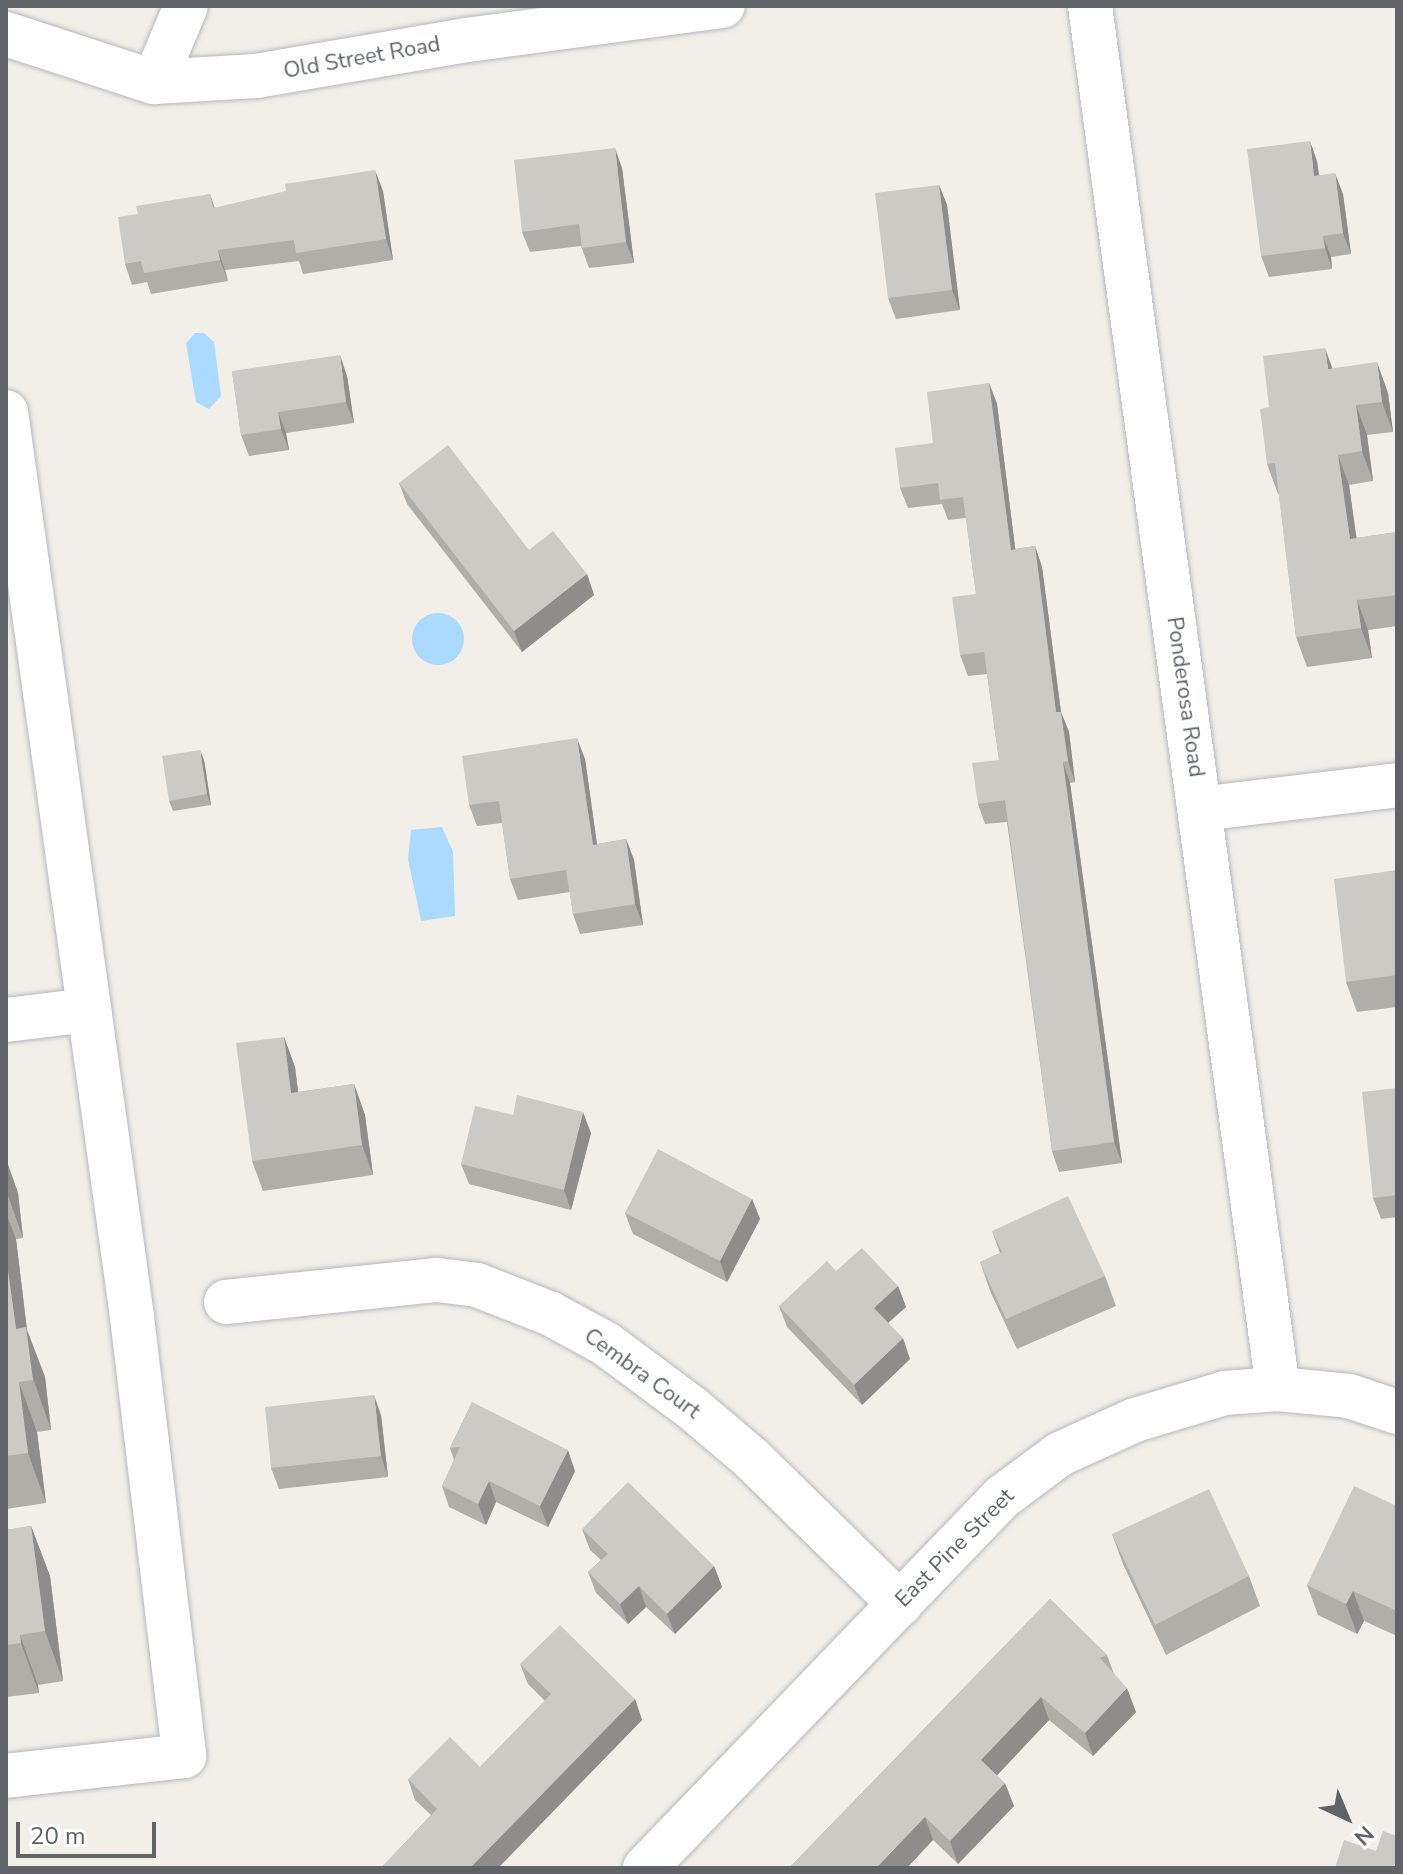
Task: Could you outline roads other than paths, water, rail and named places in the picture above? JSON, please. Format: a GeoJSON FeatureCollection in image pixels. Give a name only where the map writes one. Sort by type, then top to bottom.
{"type":"FeatureCollection","features":[{"type":"Feature","properties":{"kind":"street"},"geometry":{"type":"LineString","coordinates":[[154,82],[186,6]]}},
{"type":"Feature","properties":{"kind":"street","name":"Old Street Road"},"geometry":{"type":"LineString","coordinates":[[6,34],[154,82],[256,76],[467,40],[723,6]]}},
{"type":"Feature","properties":{"kind":"street","name":"Ponderosa Road"},"geometry":{"type":"LineString","coordinates":[[1090,6],[1278,1389]]}},
{"type":"Feature","properties":{"kind":"street"},"geometry":{"type":"LineString","coordinates":[[6,412],[89,1010],[184,1756],[6,1776]]}},
{"type":"Feature","properties":{"kind":"street"},"geometry":{"type":"LineString","coordinates":[[1200,809],[1397,785]]}},
{"type":"Feature","properties":{"kind":"street"},"geometry":{"type":"LineString","coordinates":[[6,1020],[89,1010]]}},
{"type":"Feature","properties":{"kind":"street","name":"Cembra Court"},"geometry":{"type":"LineString","coordinates":[[226,1302],[437,1280],[477,1285],[551,1314],[606,1344],[704,1418],[900,1604]]}},
{"type":"Feature","properties":{"kind":"street","name":"East Pine Street"},"geometry":{"type":"LineString","coordinates":[[645,1868],[1002,1497],[1060,1454],[1165,1411],[1225,1393],[1278,1389],[1349,1396],[1397,1412]]}},
{"type":"Feature","properties":{"kind":"water"},"geometry":{"type":"Polygon","coordinates":[[[195,333],[204,333],[214,342],[221,396],[209,409],[196,402],[186,343],[195,333]]]}},
{"type":"Feature","properties":{"kind":"water"},"geometry":{"type":"Polygon","coordinates":[[[438,613],[456,621],[464,639],[456,657],[438,665],[420,657],[412,639],[420,621],[438,613]]]}},
{"type":"Feature","properties":{"kind":"water"},"geometry":{"type":"Polygon","coordinates":[[[442,827],[453,852],[455,916],[421,921],[408,859],[411,830],[442,827]]]}}]}
